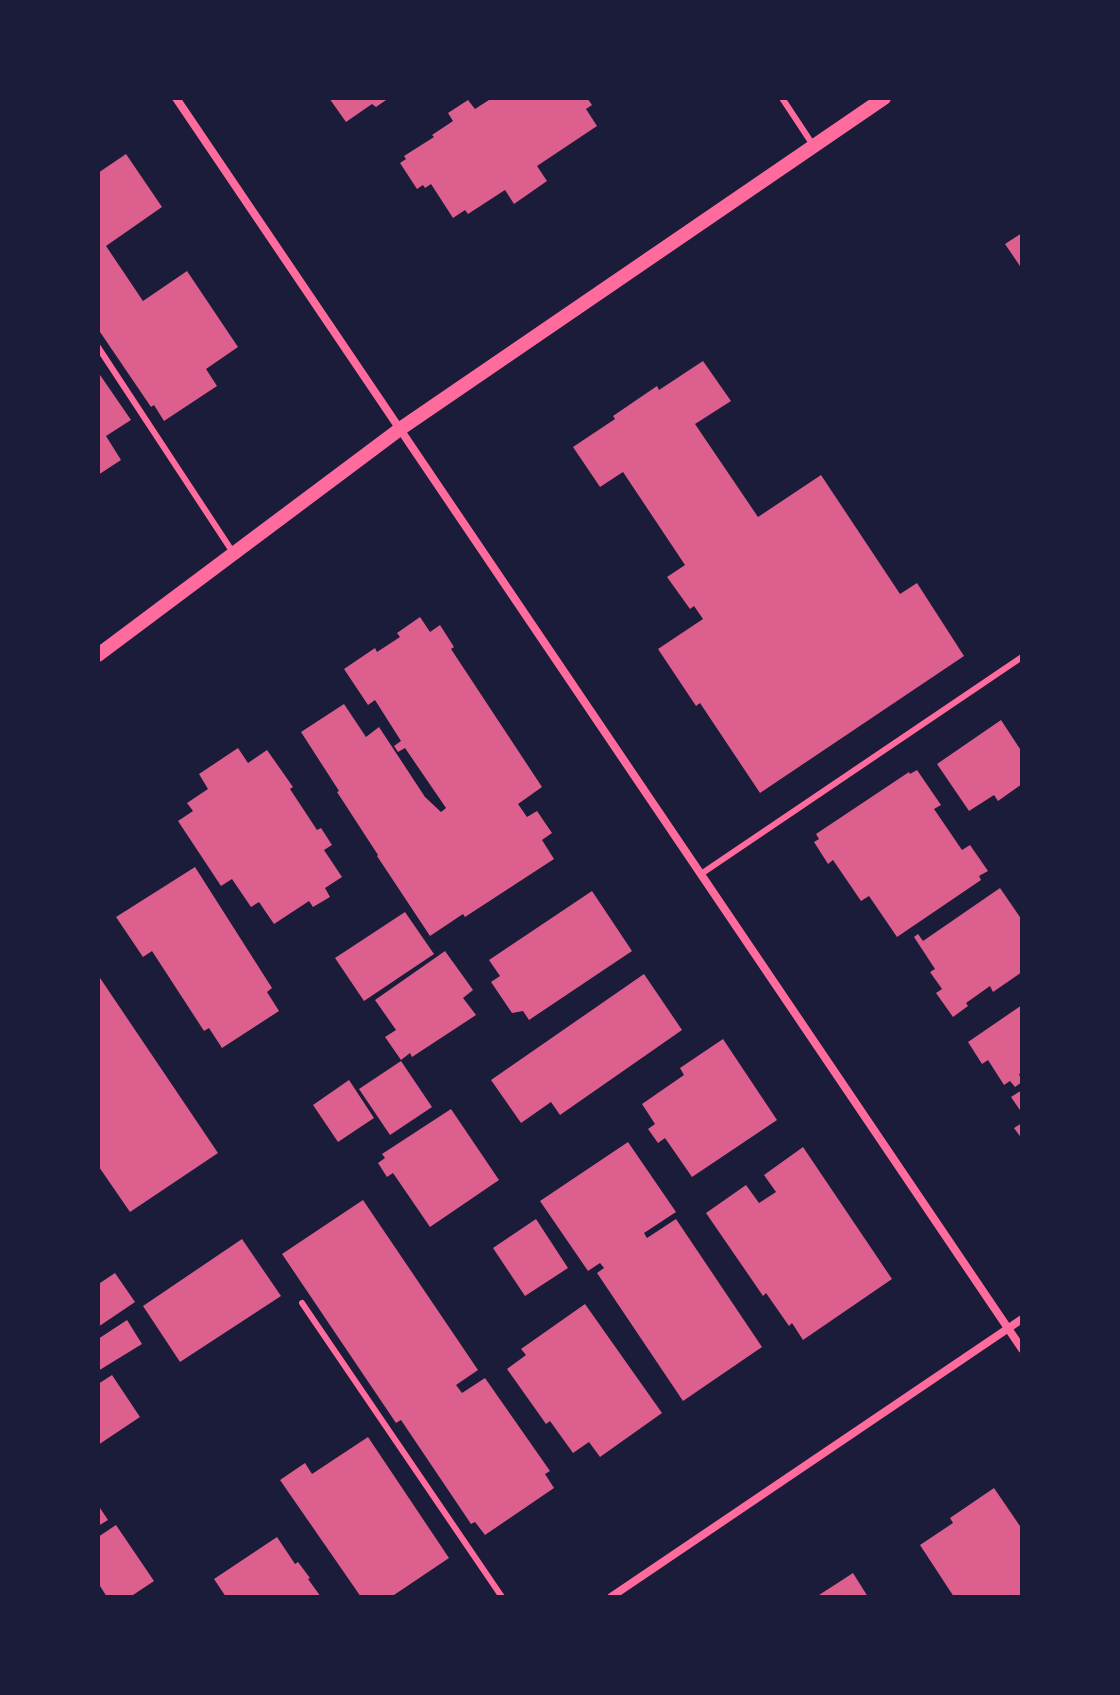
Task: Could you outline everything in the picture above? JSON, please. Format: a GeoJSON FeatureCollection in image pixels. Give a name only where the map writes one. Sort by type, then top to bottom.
{"type":"FeatureCollection","features":[{"type":"Feature","properties":{"kind":"street"},"geometry":{"type":"LineString","coordinates":[[176,98],[1022,1349]]}},
{"type":"Feature","properties":{"kind":"street"},"geometry":{"type":"LineString","coordinates":[[98,655],[400,429],[884,98]]}},
{"type":"Feature","properties":{"kind":"street"},"geometry":{"type":"LineString","coordinates":[[611,1597],[1022,1319]]}},
{"type":"Feature","properties":{"kind":"lane"},"geometry":{"type":"LineString","coordinates":[[782,98],[814,145]]}},
{"type":"Feature","properties":{"kind":"lane"},"geometry":{"type":"LineString","coordinates":[[98,347],[234,554]]}},
{"type":"Feature","properties":{"kind":"lane"},"geometry":{"type":"LineString","coordinates":[[701,874],[1022,657]]}},
{"type":"Feature","properties":{"kind":"lane"},"geometry":{"type":"LineString","coordinates":[[302,1303],[502,1597]]}},
{"type":"Feature","properties":{"kind":"building"},"geometry":{"type":"Polygon","coordinates":[[[329,98],[389,98],[376,107],[372,104],[346,122],[329,98]]]}},
{"type":"Feature","properties":{"kind":"building"},"geometry":{"type":"Polygon","coordinates":[[[492,98],[587,98],[592,105],[586,109],[597,126],[537,166],[547,181],[514,204],[505,190],[468,214],[465,210],[453,218],[431,184],[417,189],[400,163],[406,159],[404,156],[453,121],[448,113],[468,100],[475,109],[492,98]]]}},
{"type":"Feature","properties":{"kind":"building"},"geometry":{"type":"Polygon","coordinates":[[[126,154],[162,207],[106,246],[143,301],[187,271],[238,347],[206,369],[217,386],[164,421],[154,405],[151,407],[98,329],[98,173],[126,154]]]}},
{"type":"Feature","properties":{"kind":"building"},"geometry":{"type":"Polygon","coordinates":[[[1022,233],[1022,269],[1005,244],[1022,233]]]}},
{"type":"Feature","properties":{"kind":"building"},"geometry":{"type":"Polygon","coordinates":[[[703,361],[731,401],[695,424],[758,517],[821,475],[900,594],[917,583],[964,656],[760,793],[700,703],[696,706],[658,649],[703,619],[694,606],[690,609],[667,577],[685,565],[623,472],[600,487],[573,447],[657,386],[659,390],[703,361]]]}},
{"type":"Feature","properties":{"kind":"building"},"geometry":{"type":"Polygon","coordinates":[[[98,372],[131,420],[106,436],[121,460],[98,475],[98,372]]]}},
{"type":"Feature","properties":{"kind":"building"},"geometry":{"type":"Polygon","coordinates":[[[420,617],[430,632],[440,625],[454,647],[451,649],[542,787],[518,804],[527,817],[537,811],[552,833],[542,840],[554,859],[430,936],[301,732],[344,704],[366,737],[379,727],[425,797],[441,812],[446,808],[405,748],[398,752],[394,746],[401,741],[375,700],[368,705],[344,669],[375,648],[377,652],[400,637],[397,633],[420,617]]]}},
{"type":"Feature","properties":{"kind":"building"},"geometry":{"type":"Polygon","coordinates":[[[1001,720],[1022,752],[1022,784],[998,801],[994,795],[969,811],[937,764],[1001,720]]]}},
{"type":"Feature","properties":{"kind":"building"},"geometry":{"type":"Polygon","coordinates":[[[238,748],[248,763],[267,750],[293,787],[290,789],[317,830],[321,828],[332,845],[324,850],[342,877],[325,888],[330,897],[313,907],[309,901],[274,924],[259,902],[251,907],[232,879],[221,886],[178,821],[193,811],[187,803],[208,789],[199,774],[238,748]]]}},
{"type":"Feature","properties":{"kind":"building"},"geometry":{"type":"Polygon","coordinates":[[[917,770],[941,805],[934,809],[962,850],[970,845],[988,871],[979,876],[981,880],[897,937],[869,896],[861,901],[833,860],[828,864],[814,842],[819,839],[816,834],[909,772],[917,770]]]}},
{"type":"Feature","properties":{"kind":"building"},"geometry":{"type":"Polygon","coordinates":[[[195,867],[272,988],[267,992],[279,1011],[222,1048],[209,1028],[204,1031],[152,951],[143,957],[116,917],[195,867]]]}},
{"type":"Feature","properties":{"kind":"building"},"geometry":{"type":"Polygon","coordinates":[[[1000,888],[1022,920],[1022,972],[993,992],[990,986],[953,1017],[936,993],[942,989],[930,972],[935,969],[914,937],[918,934],[923,941],[1000,888]]]}},
{"type":"Feature","properties":{"kind":"building"},"geometry":{"type":"Polygon","coordinates":[[[592,891],[632,951],[529,1020],[523,1011],[512,1013],[491,982],[500,976],[489,960],[592,891]]]}},
{"type":"Feature","properties":{"kind":"building"},"geometry":{"type":"Polygon","coordinates":[[[405,912],[434,954],[364,1001],[335,958],[405,912]]]}},
{"type":"Feature","properties":{"kind":"building"},"geometry":{"type":"Polygon","coordinates":[[[445,951],[473,990],[463,998],[476,1015],[412,1057],[410,1053],[401,1060],[385,1037],[396,1030],[375,1000],[445,951]]]}},
{"type":"Feature","properties":{"kind":"building"},"geometry":{"type":"Polygon","coordinates":[[[644,974],[682,1030],[560,1115],[551,1102],[521,1123],[491,1080],[644,974]]]}},
{"type":"Feature","properties":{"kind":"building"},"geometry":{"type":"Polygon","coordinates":[[[98,975],[218,1153],[130,1212],[98,1168],[98,975]]]}},
{"type":"Feature","properties":{"kind":"building"},"geometry":{"type":"Polygon","coordinates":[[[1022,1005],[1022,1073],[1019,1074],[1022,1082],[1015,1087],[1010,1081],[1004,1085],[988,1060],[982,1064],[968,1042],[1022,1005]]]}},
{"type":"Feature","properties":{"kind":"building"},"geometry":{"type":"Polygon","coordinates":[[[723,1039],[777,1120],[692,1177],[665,1138],[658,1143],[648,1129],[655,1124],[642,1104],[684,1075],[680,1068],[723,1039]]]}},
{"type":"Feature","properties":{"kind":"building"},"geometry":{"type":"Polygon","coordinates":[[[401,1061],[432,1107],[390,1135],[359,1089],[401,1061]]]}},
{"type":"Feature","properties":{"kind":"building"},"geometry":{"type":"Polygon","coordinates":[[[349,1080],[374,1118],[338,1142],[313,1105],[349,1080]]]}},
{"type":"Feature","properties":{"kind":"building"},"geometry":{"type":"Polygon","coordinates":[[[1022,1090],[1022,1113],[1011,1097],[1022,1090]]]}},
{"type":"Feature","properties":{"kind":"building"},"geometry":{"type":"Polygon","coordinates":[[[451,1109],[499,1180],[430,1227],[393,1173],[387,1177],[378,1163],[385,1158],[382,1154],[451,1109]]]}},
{"type":"Feature","properties":{"kind":"building"},"geometry":{"type":"Polygon","coordinates":[[[1022,1123],[1022,1139],[1014,1128],[1022,1123]]]}},
{"type":"Feature","properties":{"kind":"building"},"geometry":{"type":"Polygon","coordinates":[[[628,1142],[676,1212],[644,1233],[647,1238],[676,1219],[762,1347],[683,1401],[597,1273],[604,1268],[600,1263],[588,1271],[540,1201],[628,1142]]]}},
{"type":"Feature","properties":{"kind":"building"},"geometry":{"type":"Polygon","coordinates":[[[803,1147],[892,1279],[803,1340],[766,1293],[763,1296],[706,1213],[746,1185],[759,1203],[776,1192],[764,1175],[803,1147]]]}},
{"type":"Feature","properties":{"kind":"building"},"geometry":{"type":"Polygon","coordinates":[[[363,1200],[478,1370],[456,1385],[462,1393],[485,1378],[550,1471],[545,1474],[554,1488],[485,1535],[475,1522],[471,1524],[401,1420],[396,1423],[282,1254],[363,1200]]]}},
{"type":"Feature","properties":{"kind":"building"},"geometry":{"type":"Polygon","coordinates":[[[536,1219],[568,1268],[525,1296],[493,1248],[536,1219]]]}},
{"type":"Feature","properties":{"kind":"building"},"geometry":{"type":"Polygon","coordinates":[[[242,1239],[281,1296],[180,1362],[143,1306],[242,1239]]]}},
{"type":"Feature","properties":{"kind":"building"},"geometry":{"type":"Polygon","coordinates":[[[115,1273],[135,1302],[98,1327],[98,1281],[100,1283],[115,1273]]]}},
{"type":"Feature","properties":{"kind":"building"},"geometry":{"type":"Polygon","coordinates":[[[585,1304],[662,1413],[600,1457],[589,1442],[573,1453],[550,1421],[546,1424],[507,1369],[526,1355],[521,1349],[585,1304]]]}},
{"type":"Feature","properties":{"kind":"building"},"geometry":{"type":"Polygon","coordinates":[[[127,1320],[142,1344],[98,1371],[98,1339],[127,1320]]]}},
{"type":"Feature","properties":{"kind":"building"},"geometry":{"type":"Polygon","coordinates":[[[112,1375],[140,1417],[98,1445],[98,1384],[112,1375]]]}},
{"type":"Feature","properties":{"kind":"building"},"geometry":{"type":"Polygon","coordinates":[[[368,1437],[449,1558],[391,1597],[361,1597],[280,1480],[305,1463],[312,1474],[368,1437]]]}},
{"type":"Feature","properties":{"kind":"building"},"geometry":{"type":"Polygon","coordinates":[[[994,1488],[1022,1529],[1022,1597],[954,1597],[920,1545],[953,1523],[950,1518],[994,1488]]]}},
{"type":"Feature","properties":{"kind":"building"},"geometry":{"type":"Polygon","coordinates":[[[98,1505],[108,1520],[98,1526],[98,1505]]]}},
{"type":"Feature","properties":{"kind":"building"},"geometry":{"type":"Polygon","coordinates":[[[116,1525],[154,1581],[134,1597],[107,1597],[100,1586],[98,1588],[98,1537],[116,1525]]]}},
{"type":"Feature","properties":{"kind":"building"},"geometry":{"type":"Polygon","coordinates":[[[277,1537],[321,1597],[226,1597],[214,1579],[277,1537]]]}},
{"type":"Feature","properties":{"kind":"building"},"geometry":{"type":"Polygon","coordinates":[[[853,1573],[868,1597],[816,1597],[853,1573]]]}}]}
